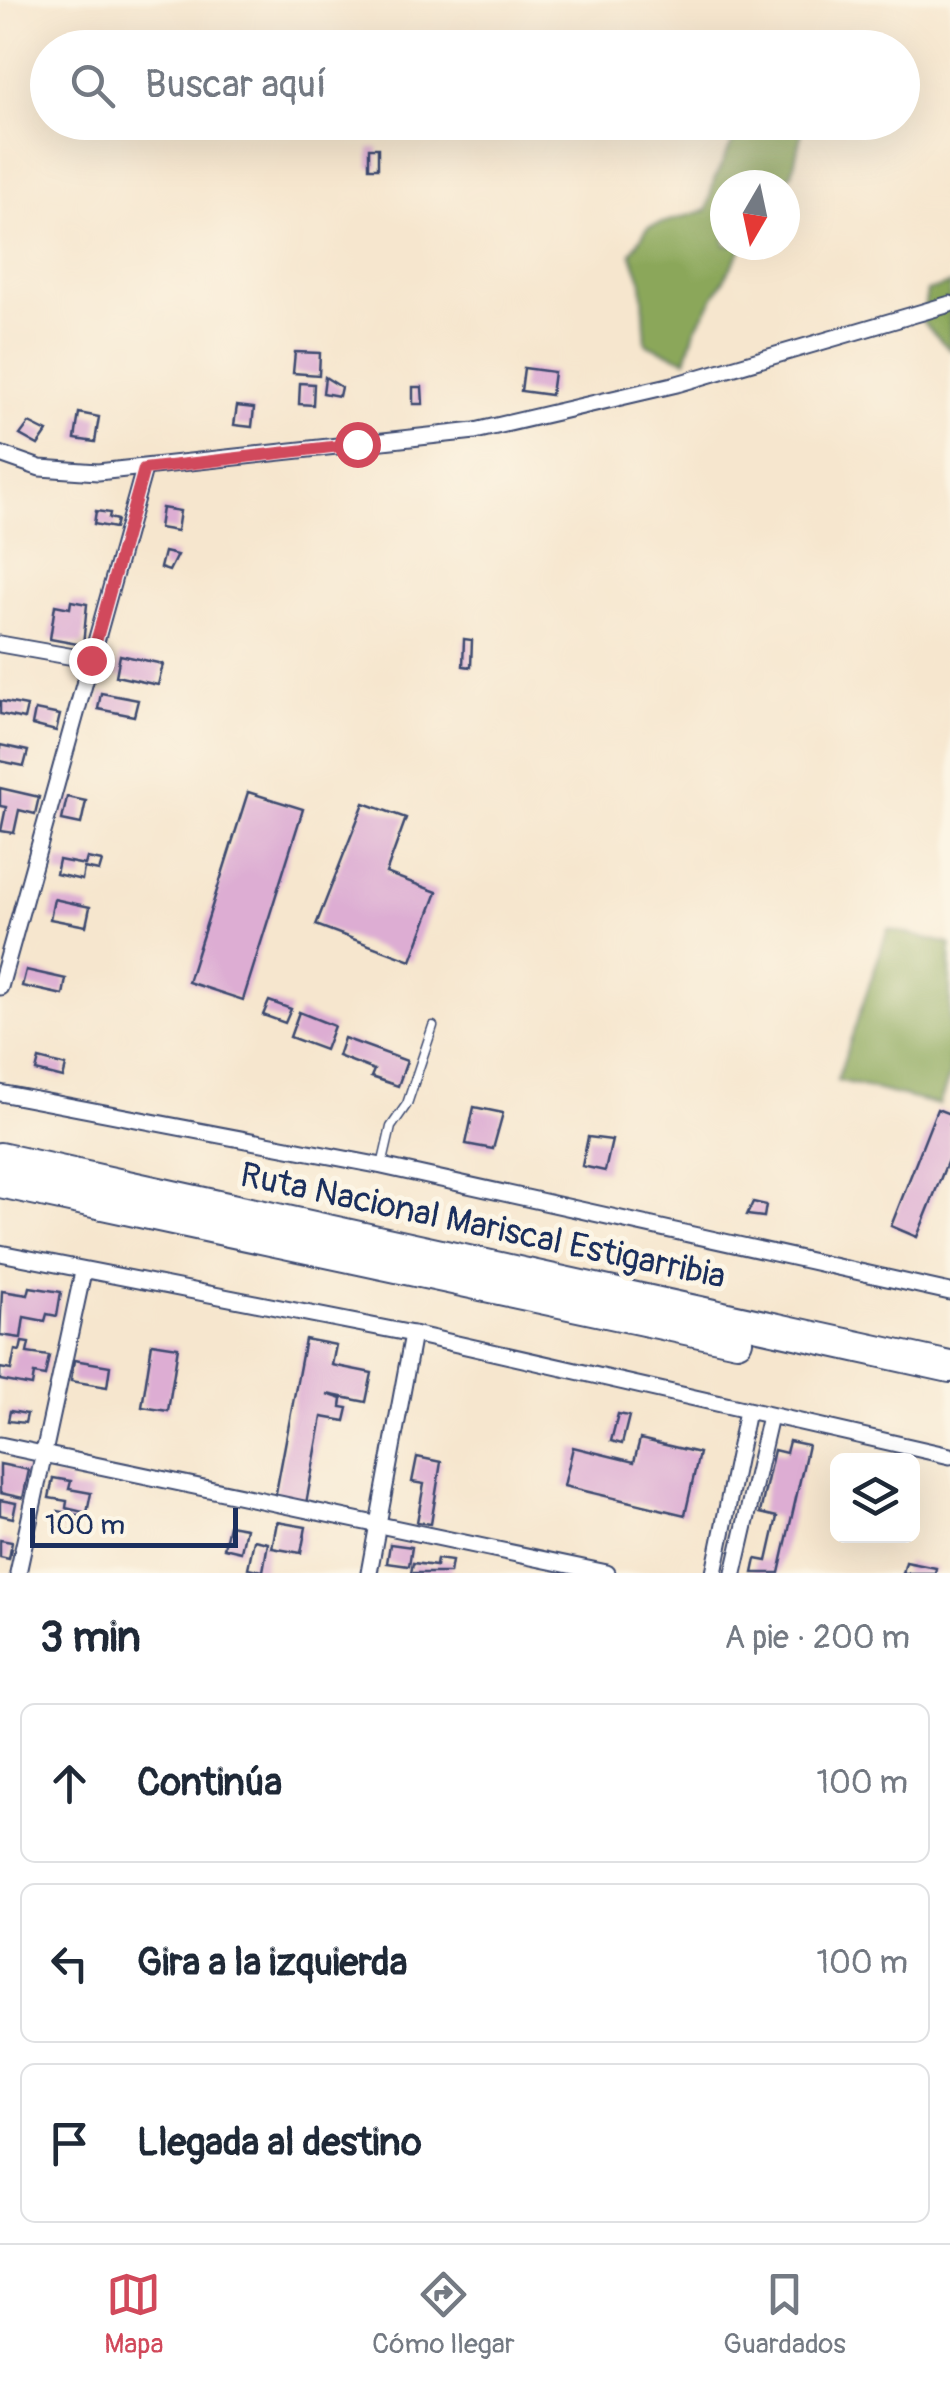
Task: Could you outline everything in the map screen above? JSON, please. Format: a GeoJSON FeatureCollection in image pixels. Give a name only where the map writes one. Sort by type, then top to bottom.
{"type":"FeatureCollection","features":[{"type":"Feature","properties":{"kind":"highway","name":"Ruta Nacional Mariscal Estigarribia"},"geometry":{"type":"LineString","coordinates":[[0,1158],[950,1367]]}},
{"type":"Feature","properties":{"kind":"highway","name":"Ruta Nacional Mariscal Estigarribia"},"geometry":{"type":"LineString","coordinates":[[0,1182],[950,1386]]}},
{"type":"Feature","properties":{"kind":"street"},"geometry":{"type":"LineString","coordinates":[[0,454],[67,472],[144,469],[475,430],[677,384],[950,304]]}},
{"type":"Feature","properties":{"kind":"street"},"geometry":{"type":"LineString","coordinates":[[0,986],[144,469]]}},
{"type":"Feature","properties":{"kind":"street"},"geometry":{"type":"LineString","coordinates":[[0,644],[91,660]]}},
{"type":"Feature","properties":{"kind":"street"},"geometry":{"type":"LineString","coordinates":[[0,1093],[382,1166],[950,1292]]}},
{"type":"Feature","properties":{"kind":"street"},"geometry":{"type":"LineString","coordinates":[[0,1254],[413,1334],[950,1456]]}},
{"type":"Feature","properties":{"kind":"street"},"geometry":{"type":"LineString","coordinates":[[18,1573],[83,1272]]}},
{"type":"Feature","properties":{"kind":"street"},"geometry":{"type":"LineString","coordinates":[[369,1573],[413,1334]]}},
{"type":"Feature","properties":{"kind":"street"},"geometry":{"type":"LineString","coordinates":[[714,1573],[747,1411]]}},
{"type":"Feature","properties":{"kind":"street"},"geometry":{"type":"LineString","coordinates":[[734,1573],[770,1416]]}},
{"type":"Feature","properties":{"kind":"street"},"geometry":{"type":"LineString","coordinates":[[0,1445],[607,1573]]}},
{"type":"Feature","properties":{"kind":"lane"},"geometry":{"type":"LineString","coordinates":[[382,1166],[391,1128],[406,1104],[433,1026]]}},
{"type":"Feature","properties":{"kind":"green space"},"geometry":{"type":"Polygon","coordinates":[[[734,140],[800,140],[793,170],[719,170],[734,140]]]}},
{"type":"Feature","properties":{"kind":"green space"},"geometry":{"type":"Polygon","coordinates":[[[710,197],[710,260],[735,260],[695,330],[686,360],[646,344],[642,282],[631,253],[648,227],[707,210],[710,197]]]}},
{"type":"Feature","properties":{"kind":"green space"},"geometry":{"type":"Polygon","coordinates":[[[950,284],[950,350],[922,321],[927,291],[950,284]]]}},
{"type":"Feature","properties":{"kind":"green space"},"geometry":{"type":"Polygon","coordinates":[[[888,929],[950,944],[950,1075],[939,1105],[837,1080],[888,929]]]}},
{"type":"Feature","properties":{"kind":"building"},"geometry":{"type":"Polygon","coordinates":[[[369,148],[378,148],[378,168],[369,168],[369,148]]]}},
{"type":"Feature","properties":{"kind":"building"},"geometry":{"type":"Polygon","coordinates":[[[295,352],[320,353],[319,375],[293,373],[295,352]]]}},
{"type":"Feature","properties":{"kind":"building"},"geometry":{"type":"Polygon","coordinates":[[[524,368],[554,372],[551,395],[521,391],[524,368]]]}},
{"type":"Feature","properties":{"kind":"building"},"geometry":{"type":"Polygon","coordinates":[[[325,377],[341,387],[339,396],[323,393],[325,377]]]}},
{"type":"Feature","properties":{"kind":"building"},"geometry":{"type":"Polygon","coordinates":[[[300,383],[314,384],[313,405],[299,404],[300,383]]]}},
{"type":"Feature","properties":{"kind":"building"},"geometry":{"type":"Polygon","coordinates":[[[413,387],[422,387],[423,404],[413,404],[413,387]]]}},
{"type":"Feature","properties":{"kind":"building"},"geometry":{"type":"Polygon","coordinates":[[[237,406],[254,408],[252,427],[234,425],[237,406]]]}},
{"type":"Feature","properties":{"kind":"building"},"geometry":{"type":"Polygon","coordinates":[[[79,413],[99,417],[95,442],[75,439],[79,413]]]}},
{"type":"Feature","properties":{"kind":"building"},"geometry":{"type":"Polygon","coordinates":[[[29,423],[47,432],[38,445],[20,435],[29,423]]]}},
{"type":"Feature","properties":{"kind":"building"},"geometry":{"type":"Polygon","coordinates":[[[162,508],[180,511],[177,531],[159,528],[162,508]]]}},
{"type":"Feature","properties":{"kind":"building"},"geometry":{"type":"Polygon","coordinates":[[[96,511],[110,513],[109,518],[117,520],[115,528],[94,524],[96,511]]]}},
{"type":"Feature","properties":{"kind":"building"},"geometry":{"type":"Polygon","coordinates":[[[164,552],[177,555],[169,571],[160,568],[164,552]]]}},
{"type":"Feature","properties":{"kind":"building"},"geometry":{"type":"Polygon","coordinates":[[[71,601],[87,604],[83,645],[50,639],[55,605],[70,608],[71,601]]]}},
{"type":"Feature","properties":{"kind":"building"},"geometry":{"type":"Polygon","coordinates":[[[464,639],[472,640],[471,667],[463,666],[464,639]]]}},
{"type":"Feature","properties":{"kind":"building"},"geometry":{"type":"Polygon","coordinates":[[[120,655],[163,664],[158,685],[116,676],[120,655]]]}},
{"type":"Feature","properties":{"kind":"building"},"geometry":{"type":"Polygon","coordinates":[[[101,693],[138,700],[134,716],[98,709],[101,693]]]}},
{"type":"Feature","properties":{"kind":"building"},"geometry":{"type":"Polygon","coordinates":[[[0,701],[27,706],[24,719],[0,714],[0,701]]]}},
{"type":"Feature","properties":{"kind":"building"},"geometry":{"type":"Polygon","coordinates":[[[35,710],[60,715],[56,731],[32,725],[35,710]]]}},
{"type":"Feature","properties":{"kind":"building"},"geometry":{"type":"Polygon","coordinates":[[[0,745],[28,751],[24,766],[0,761],[0,745]]]}},
{"type":"Feature","properties":{"kind":"building"},"geometry":{"type":"Polygon","coordinates":[[[0,788],[39,797],[35,814],[19,810],[14,833],[1,831],[6,807],[0,806],[0,788]]]}},
{"type":"Feature","properties":{"kind":"building"},"geometry":{"type":"Polygon","coordinates":[[[248,792],[303,809],[243,1000],[188,982],[248,792]]]}},
{"type":"Feature","properties":{"kind":"building"},"geometry":{"type":"Polygon","coordinates":[[[67,797],[86,801],[81,824],[62,820],[67,797]]]}},
{"type":"Feature","properties":{"kind":"building"},"geometry":{"type":"Polygon","coordinates":[[[364,803],[406,818],[386,873],[437,892],[411,961],[316,925],[364,803]]]}},
{"type":"Feature","properties":{"kind":"building"},"geometry":{"type":"Polygon","coordinates":[[[87,858],[102,861],[99,871],[84,868],[82,880],[56,874],[59,860],[85,865],[87,858]]]}},
{"type":"Feature","properties":{"kind":"building"},"geometry":{"type":"Polygon","coordinates":[[[54,899],[90,907],[86,926],[50,919],[54,899]]]}},
{"type":"Feature","properties":{"kind":"building"},"geometry":{"type":"Polygon","coordinates":[[[26,970],[66,979],[63,995],[22,986],[26,970]]]}},
{"type":"Feature","properties":{"kind":"building"},"geometry":{"type":"Polygon","coordinates":[[[269,1001],[291,1009],[285,1023],[263,1015],[269,1001]]]}},
{"type":"Feature","properties":{"kind":"building"},"geometry":{"type":"Polygon","coordinates":[[[299,1012],[334,1026],[325,1050],[290,1037],[299,1012]]]}},
{"type":"Feature","properties":{"kind":"building"},"geometry":{"type":"Polygon","coordinates":[[[344,1038],[407,1061],[398,1086],[371,1077],[374,1070],[338,1056],[344,1038]]]}},
{"type":"Feature","properties":{"kind":"building"},"geometry":{"type":"Polygon","coordinates":[[[39,1059],[66,1066],[63,1078],[36,1071],[39,1059]]]}},
{"type":"Feature","properties":{"kind":"building"},"geometry":{"type":"Polygon","coordinates":[[[474,1107],[503,1113],[493,1149],[466,1144],[474,1107]]]}},
{"type":"Feature","properties":{"kind":"building"},"geometry":{"type":"Polygon","coordinates":[[[937,1109],[950,1114],[950,1155],[917,1237],[891,1226],[937,1109]]]}},
{"type":"Feature","properties":{"kind":"building"},"geometry":{"type":"Polygon","coordinates":[[[588,1137],[612,1140],[605,1171],[582,1166],[588,1137]]]}},
{"type":"Feature","properties":{"kind":"building"},"geometry":{"type":"Polygon","coordinates":[[[753,1202],[766,1205],[764,1217],[747,1215],[753,1202]]]}},
{"type":"Feature","properties":{"kind":"building"},"geometry":{"type":"Polygon","coordinates":[[[30,1287],[61,1292],[57,1316],[47,1314],[45,1321],[24,1317],[21,1338],[0,1335],[2,1291],[28,1295],[30,1287]]]}},
{"type":"Feature","properties":{"kind":"building"},"geometry":{"type":"Polygon","coordinates":[[[305,1339],[336,1345],[332,1365],[372,1373],[366,1402],[327,1394],[342,1399],[341,1407],[348,1408],[345,1421],[322,1417],[306,1504],[275,1498],[305,1339]]]}},
{"type":"Feature","properties":{"kind":"building"},"geometry":{"type":"Polygon","coordinates":[[[22,1342],[29,1343],[27,1353],[49,1356],[45,1376],[34,1374],[32,1386],[0,1380],[0,1368],[11,1370],[15,1350],[20,1351],[22,1342]]]}},
{"type":"Feature","properties":{"kind":"building"},"geometry":{"type":"Polygon","coordinates":[[[152,1343],[178,1347],[168,1411],[142,1407],[152,1343]]]}},
{"type":"Feature","properties":{"kind":"building"},"geometry":{"type":"Polygon","coordinates":[[[74,1360],[110,1366],[107,1387],[71,1381],[74,1360]]]}},
{"type":"Feature","properties":{"kind":"building"},"geometry":{"type":"Polygon","coordinates":[[[10,1411],[27,1414],[25,1423],[8,1421],[10,1411]]]}},
{"type":"Feature","properties":{"kind":"building"},"geometry":{"type":"Polygon","coordinates":[[[618,1414],[629,1416],[622,1444],[611,1441],[618,1414]]]}},
{"type":"Feature","properties":{"kind":"building"},"geometry":{"type":"Polygon","coordinates":[[[640,1439],[699,1453],[685,1515],[564,1486],[573,1447],[634,1462],[640,1439]]]}},
{"type":"Feature","properties":{"kind":"building"},"geometry":{"type":"Polygon","coordinates":[[[789,1441],[808,1445],[779,1573],[753,1573],[756,1559],[767,1561],[777,1517],[760,1513],[774,1450],[786,1453],[789,1441]]]}},
{"type":"Feature","properties":{"kind":"building"},"geometry":{"type":"Polygon","coordinates":[[[417,1457],[441,1462],[431,1524],[417,1522],[424,1484],[412,1482],[417,1457]]]}},
{"type":"Feature","properties":{"kind":"building"},"geometry":{"type":"Polygon","coordinates":[[[0,1464],[29,1470],[23,1498],[0,1493],[0,1464]]]}},
{"type":"Feature","properties":{"kind":"building"},"geometry":{"type":"Polygon","coordinates":[[[53,1478],[71,1481],[69,1489],[91,1493],[87,1513],[66,1508],[67,1501],[49,1498],[53,1478]]]}},
{"type":"Feature","properties":{"kind":"building"},"geometry":{"type":"Polygon","coordinates":[[[0,1500],[16,1503],[13,1518],[0,1515],[0,1500]]]}},
{"type":"Feature","properties":{"kind":"building"},"geometry":{"type":"Polygon","coordinates":[[[58,1511],[79,1515],[76,1532],[55,1528],[58,1511]]]}},
{"type":"Feature","properties":{"kind":"building"},"geometry":{"type":"Polygon","coordinates":[[[277,1522],[306,1527],[301,1553],[272,1548],[277,1522]]]}},
{"type":"Feature","properties":{"kind":"building"},"geometry":{"type":"Polygon","coordinates":[[[229,1525],[246,1528],[241,1552],[224,1548],[229,1525]]]}},
{"type":"Feature","properties":{"kind":"building"},"geometry":{"type":"Polygon","coordinates":[[[0,1540],[12,1542],[9,1559],[0,1557],[0,1540]]]}},
{"type":"Feature","properties":{"kind":"building"},"geometry":{"type":"Polygon","coordinates":[[[254,1540],[268,1543],[263,1571],[248,1568],[254,1540]]]}},
{"type":"Feature","properties":{"kind":"building"},"geometry":{"type":"Polygon","coordinates":[[[390,1544],[412,1547],[409,1566],[387,1563],[390,1544]]]}},
{"type":"Feature","properties":{"kind":"building"},"geometry":{"type":"Polygon","coordinates":[[[437,1559],[452,1561],[450,1573],[411,1573],[413,1563],[436,1566],[437,1559]]]}},
{"type":"Feature","properties":{"kind":"building"},"geometry":{"type":"Polygon","coordinates":[[[906,1562],[936,1568],[935,1573],[903,1573],[906,1562]]]}},
{"type":"Feature","properties":{"kind":"route"},"geometry":{"type":"LineString","coordinates":[[91,660],[144,469],[357,444]]}}]}
